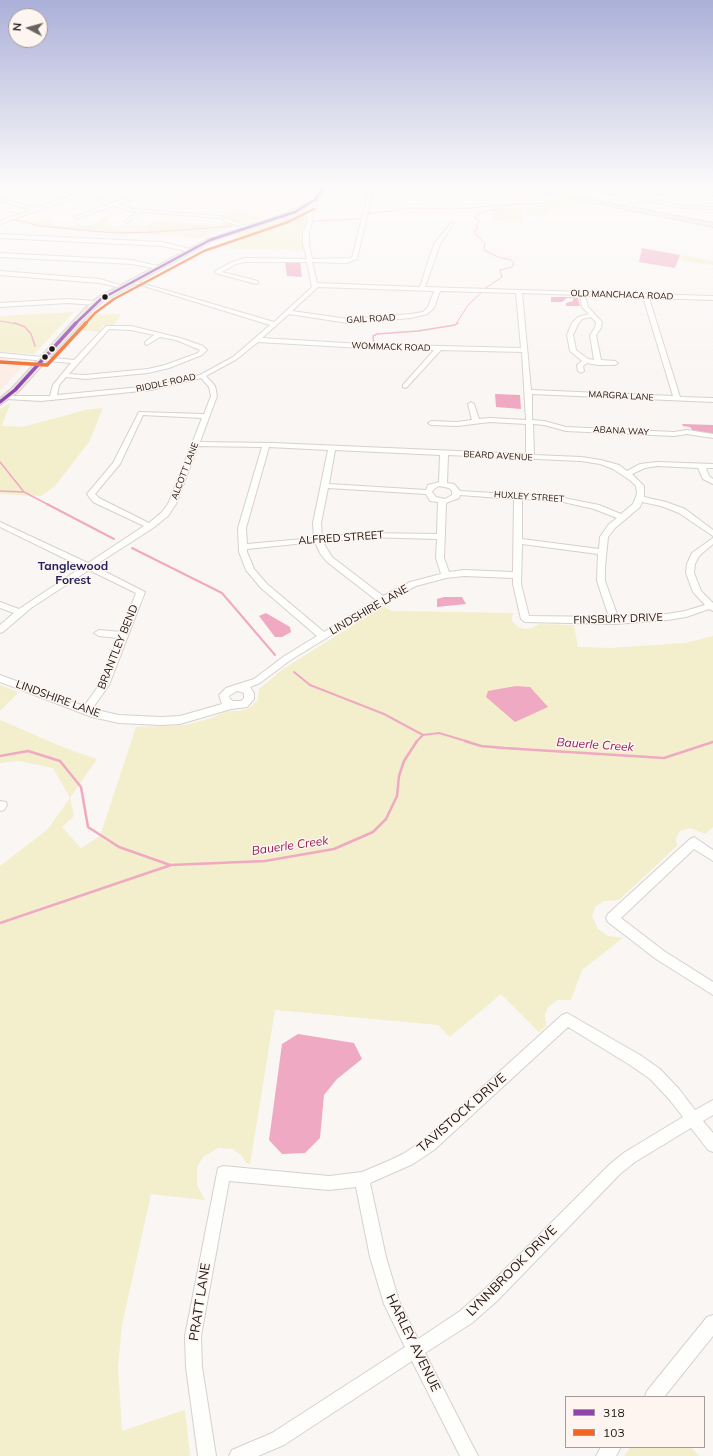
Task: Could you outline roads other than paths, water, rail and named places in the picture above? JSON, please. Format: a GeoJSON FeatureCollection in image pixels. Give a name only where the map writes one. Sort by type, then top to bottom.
{"type":"FeatureCollection","features":[{"type":"Feature","properties":{"kind":"main road"},"geometry":{"type":"LineString","coordinates":[[2,398],[92,303],[118,284],[181,253]]}},
{"type":"Feature","properties":{"kind":"main road"},"geometry":{"type":"LineString","coordinates":[[92,303],[182,253]]}},
{"type":"Feature","properties":{"kind":"street"},"geometry":{"type":"LineString","coordinates":[[308,253],[315,285]]}},
{"type":"Feature","properties":{"kind":"street"},"geometry":{"type":"LineString","coordinates":[[256,282],[217,272],[230,264],[245,260],[347,261],[354,259],[355,253]]}},
{"type":"Feature","properties":{"kind":"street"},"geometry":{"type":"LineString","coordinates":[[422,288],[434,253]]}},
{"type":"Feature","properties":{"kind":"street"},"geometry":{"type":"LineString","coordinates":[[0,255],[136,262],[154,266]]}},
{"type":"Feature","properties":{"kind":"street"},"geometry":{"type":"LineString","coordinates":[[0,273],[100,281],[118,284]]}},
{"type":"Feature","properties":{"kind":"street"},"geometry":{"type":"LineString","coordinates":[[134,281],[275,324]]}},
{"type":"Feature","properties":{"kind":"street","name":"OLD MANCHACA ROAD"},"geometry":{"type":"LineString","coordinates":[[315,285],[713,298]]}},
{"type":"Feature","properties":{"kind":"street","name":"RIDDLE ROAD"},"geometry":{"type":"LineString","coordinates":[[2,398],[32,400],[151,388],[202,376],[235,358],[275,324],[315,285]]}},
{"type":"Feature","properties":{"kind":"street","name":"GAIL ROAD"},"geometry":{"type":"LineString","coordinates":[[288,312],[348,321],[411,316],[425,312],[431,308],[438,288]]}},
{"type":"Feature","properties":{"kind":"street"},"geometry":{"type":"LineString","coordinates":[[519,291],[528,392],[530,457]]}},
{"type":"Feature","properties":{"kind":"street"},"geometry":{"type":"LineString","coordinates":[[582,293],[585,307],[594,315],[599,324],[593,335],[598,363]]}},
{"type":"Feature","properties":{"kind":"street"},"geometry":{"type":"LineString","coordinates":[[644,295],[677,399]]}},
{"type":"Feature","properties":{"kind":"street"},"geometry":{"type":"LineString","coordinates":[[0,306],[68,301],[92,303]]}},
{"type":"Feature","properties":{"kind":"street"},"geometry":{"type":"LineString","coordinates":[[594,315],[585,316],[576,321],[570,335],[574,353],[586,361],[615,363]]}},
{"type":"Feature","properties":{"kind":"street"},"geometry":{"type":"LineString","coordinates":[[53,398],[56,385],[64,375],[108,328],[125,327],[160,335],[201,347],[204,350],[200,354],[167,367],[148,371],[85,377],[64,375]]}},
{"type":"Feature","properties":{"kind":"street"},"geometry":{"type":"LineString","coordinates":[[147,343],[160,335]]}},
{"type":"Feature","properties":{"kind":"street","name":"WOMMACK ROAD"},"geometry":{"type":"LineString","coordinates":[[257,340],[438,349],[525,350]]}},
{"type":"Feature","properties":{"kind":"street"},"geometry":{"type":"LineString","coordinates":[[405,386],[438,349]]}},
{"type":"Feature","properties":{"kind":"street"},"geometry":{"type":"LineString","coordinates":[[0,355],[76,362]]}},
{"type":"Feature","properties":{"kind":"street"},"geometry":{"type":"LineString","coordinates":[[581,371],[580,365],[586,361]]}},
{"type":"Feature","properties":{"kind":"street","name":"ALCOTT LANE"},"geometry":{"type":"LineString","coordinates":[[0,630],[20,612],[150,526],[164,514],[172,504],[196,444],[214,393],[212,386],[202,376]]}},
{"type":"Feature","properties":{"kind":"street","name":"MARGRA LANE"},"geometry":{"type":"LineString","coordinates":[[528,392],[713,400]]}},
{"type":"Feature","properties":{"kind":"street"},"geometry":{"type":"LineString","coordinates":[[472,404],[472,412],[476,421]]}},
{"type":"Feature","properties":{"kind":"street"},"geometry":{"type":"LineString","coordinates":[[150,526],[96,500],[91,494],[116,464],[141,413],[206,416]]}},
{"type":"Feature","properties":{"kind":"street","name":"ABANA WAY"},"geometry":{"type":"LineString","coordinates":[[431,423],[457,424],[476,421],[529,422],[546,423],[566,429],[674,434],[687,432],[713,436]]}},
{"type":"Feature","properties":{"kind":"street","name":"BEARD AVENUE"},"geometry":{"type":"LineString","coordinates":[[196,444],[266,445],[596,461],[612,465],[628,473],[640,486],[640,499]]}},
{"type":"Feature","properties":{"kind":"street"},"geometry":{"type":"LineString","coordinates":[[266,445],[243,521],[241,534],[242,547],[246,562],[257,579],[323,636]]}},
{"type":"Feature","properties":{"kind":"street"},"geometry":{"type":"LineString","coordinates":[[332,448],[317,523],[318,539],[324,553],[329,559],[382,600]]}},
{"type":"Feature","properties":{"kind":"street"},"geometry":{"type":"LineString","coordinates":[[443,484],[444,453]]}},
{"type":"Feature","properties":{"kind":"street"},"geometry":{"type":"LineString","coordinates":[[628,473],[643,466],[657,464],[713,466]]}},
{"type":"Feature","properties":{"kind":"street"},"geometry":{"type":"LineString","coordinates":[[701,465],[706,477],[713,482]]}},
{"type":"Feature","properties":{"kind":"street"},"geometry":{"type":"LineString","coordinates":[[443,484],[451,486],[457,493],[454,498],[442,501],[430,497],[428,492],[434,485],[443,484]]}},
{"type":"Feature","properties":{"kind":"street"},"geometry":{"type":"LineString","coordinates":[[324,486],[428,492]]}},
{"type":"Feature","properties":{"kind":"street","name":"HUXLEY STREET"},"geometry":{"type":"LineString","coordinates":[[457,493],[567,500],[596,507],[621,517]]}},
{"type":"Feature","properties":{"kind":"street"},"geometry":{"type":"LineString","coordinates":[[517,575],[518,496]]}},
{"type":"Feature","properties":{"kind":"street"},"geometry":{"type":"LineString","coordinates":[[615,621],[602,588],[600,573],[602,552],[606,533],[621,517],[633,509],[640,499],[662,504],[682,511],[713,534]]}},
{"type":"Feature","properties":{"kind":"street"},"geometry":{"type":"LineString","coordinates":[[442,501],[440,563],[446,575]]}},
{"type":"Feature","properties":{"kind":"street","name":"BRANTLEY BEND"},"geometry":{"type":"LineString","coordinates":[[0,524],[141,592],[104,686],[86,711]]}},
{"type":"Feature","properties":{"kind":"street","name":"ALFRED STREET"},"geometry":{"type":"LineString","coordinates":[[242,547],[318,539],[378,535],[441,537]]}},
{"type":"Feature","properties":{"kind":"street"},"geometry":{"type":"LineString","coordinates":[[711,607],[697,592],[692,581],[690,568],[695,555],[713,540]]}},
{"type":"Feature","properties":{"kind":"street"},"geometry":{"type":"LineString","coordinates":[[517,541],[602,552]]}},
{"type":"Feature","properties":{"kind":"street","name":"LINDSHIRE LANE"},"geometry":{"type":"LineString","coordinates":[[227,702],[229,690],[257,681],[286,659],[382,600],[413,584],[446,575],[472,573],[517,575]]}},
{"type":"Feature","properties":{"kind":"street","name":"FINSBURY DRIVE"},"geometry":{"type":"LineString","coordinates":[[517,575],[518,593],[525,619],[615,621],[673,617],[711,607]]}},
{"type":"Feature","properties":{"kind":"street"},"geometry":{"type":"LineString","coordinates":[[0,605],[20,612]]}},
{"type":"Feature","properties":{"kind":"street"},"geometry":{"type":"LineString","coordinates":[[99,633],[124,635]]}},
{"type":"Feature","properties":{"kind":"street","name":"LINDSHIRE LANE"},"geometry":{"type":"LineString","coordinates":[[0,678],[86,711],[119,719],[161,721],[187,718],[212,711],[227,702],[244,704],[249,699],[249,693],[257,681]]}},
{"type":"Feature","properties":{"kind":"street"},"geometry":{"type":"LineString","coordinates":[[241,687],[249,693]]}},
{"type":"Feature","properties":{"kind":"street"},"geometry":{"type":"LineString","coordinates":[[713,856],[694,842],[612,918],[660,954],[713,988]]}},
{"type":"Feature","properties":{"kind":"street","name":"TAVISTOCK DRIVE"},"geometry":{"type":"LineString","coordinates":[[223,1173],[314,1183],[362,1179],[408,1159],[429,1145],[567,1019],[647,1067],[664,1082],[692,1119]]}},
{"type":"Feature","properties":{"kind":"street","name":"LYNNBROOK DRIVE"},"geometry":{"type":"LineString","coordinates":[[238,1456],[278,1439],[415,1351],[479,1306],[615,1169],[630,1157],[713,1107]]}},
{"type":"Feature","properties":{"kind":"street"},"geometry":{"type":"LineString","coordinates":[[692,1119],[713,1145]]}},
{"type":"Feature","properties":{"kind":"street","name":"PRATT LANE"},"geometry":{"type":"LineString","coordinates":[[207,1456],[194,1367],[193,1336],[223,1173]]}},
{"type":"Feature","properties":{"kind":"street","name":"HARLEY AVENUE"},"geometry":{"type":"LineString","coordinates":[[362,1179],[385,1283],[392,1304],[469,1456]]}},
{"type":"Feature","properties":{"kind":"street"},"geometry":{"type":"LineString","coordinates":[[654,1396],[713,1323]]}},
{"type":"Feature","properties":{"kind":"street"},"geometry":{"type":"LineString","coordinates":[[605,1456],[611,1448]]}},
{"type":"Feature","properties":{"kind":"waterway"},"geometry":{"type":"LineString","coordinates":[[484,289],[502,277],[500,270],[512,267],[514,263],[511,260],[498,257],[490,253]]}},
{"type":"Feature","properties":{"kind":"waterway"},"geometry":{"type":"LineString","coordinates":[[456,324],[468,305],[483,291]]}},
{"type":"Feature","properties":{"kind":"waterway"},"geometry":{"type":"LineString","coordinates":[[0,321],[17,324]]}},
{"type":"Feature","properties":{"kind":"waterway"},"geometry":{"type":"LineString","coordinates":[[15,323],[25,327],[31,334],[35,346]]}},
{"type":"Feature","properties":{"kind":"waterway"},"geometry":{"type":"LineString","coordinates":[[374,345],[373,336],[377,334],[418,331],[455,325],[458,323]]}},
{"type":"Feature","properties":{"kind":"waterway"},"geometry":{"type":"LineString","coordinates":[[0,462],[24,492]]}},
{"type":"Feature","properties":{"kind":"waterway"},"geometry":{"type":"LineString","coordinates":[[0,491],[24,492]]}},
{"type":"Feature","properties":{"kind":"waterway"},"geometry":{"type":"LineString","coordinates":[[24,492],[49,505]]}},
{"type":"Feature","properties":{"kind":"waterway"},"geometry":{"type":"LineString","coordinates":[[47,504],[114,539]]}},
{"type":"Feature","properties":{"kind":"waterway"},"geometry":{"type":"LineString","coordinates":[[132,548],[222,593],[275,655]]}},
{"type":"Feature","properties":{"kind":"waterway"},"geometry":{"type":"LineString","coordinates":[[294,672],[310,685],[384,714],[423,735]]}},
{"type":"Feature","properties":{"kind":"waterway","name":"Bauerle Creek"},"geometry":{"type":"LineString","coordinates":[[423,735],[439,733],[469,742]]}},
{"type":"Feature","properties":{"kind":"waterway","name":"Bauerle Creek"},"geometry":{"type":"LineString","coordinates":[[417,741],[423,735]]}},
{"type":"Feature","properties":{"kind":"waterway","name":"Bauerle Creek"},"geometry":{"type":"LineString","coordinates":[[0,923],[171,865],[265,861],[334,849],[373,832],[386,819],[397,796],[399,776],[404,761],[417,741]]}},
{"type":"Feature","properties":{"kind":"waterway","name":"Bauerle Creek"},"geometry":{"type":"LineString","coordinates":[[465,741],[481,746],[504,748],[664,758],[713,742]]}},
{"type":"Feature","properties":{"kind":"waterway"},"geometry":{"type":"LineString","coordinates":[[0,756],[28,751],[60,761],[81,787],[88,827],[119,847],[170,865]]}},
{"type":"Feature","properties":{"kind":"district","name":"Tanglewood Forest"},"geometry":{"type":"Point","coordinates":[73,573]}}]}
